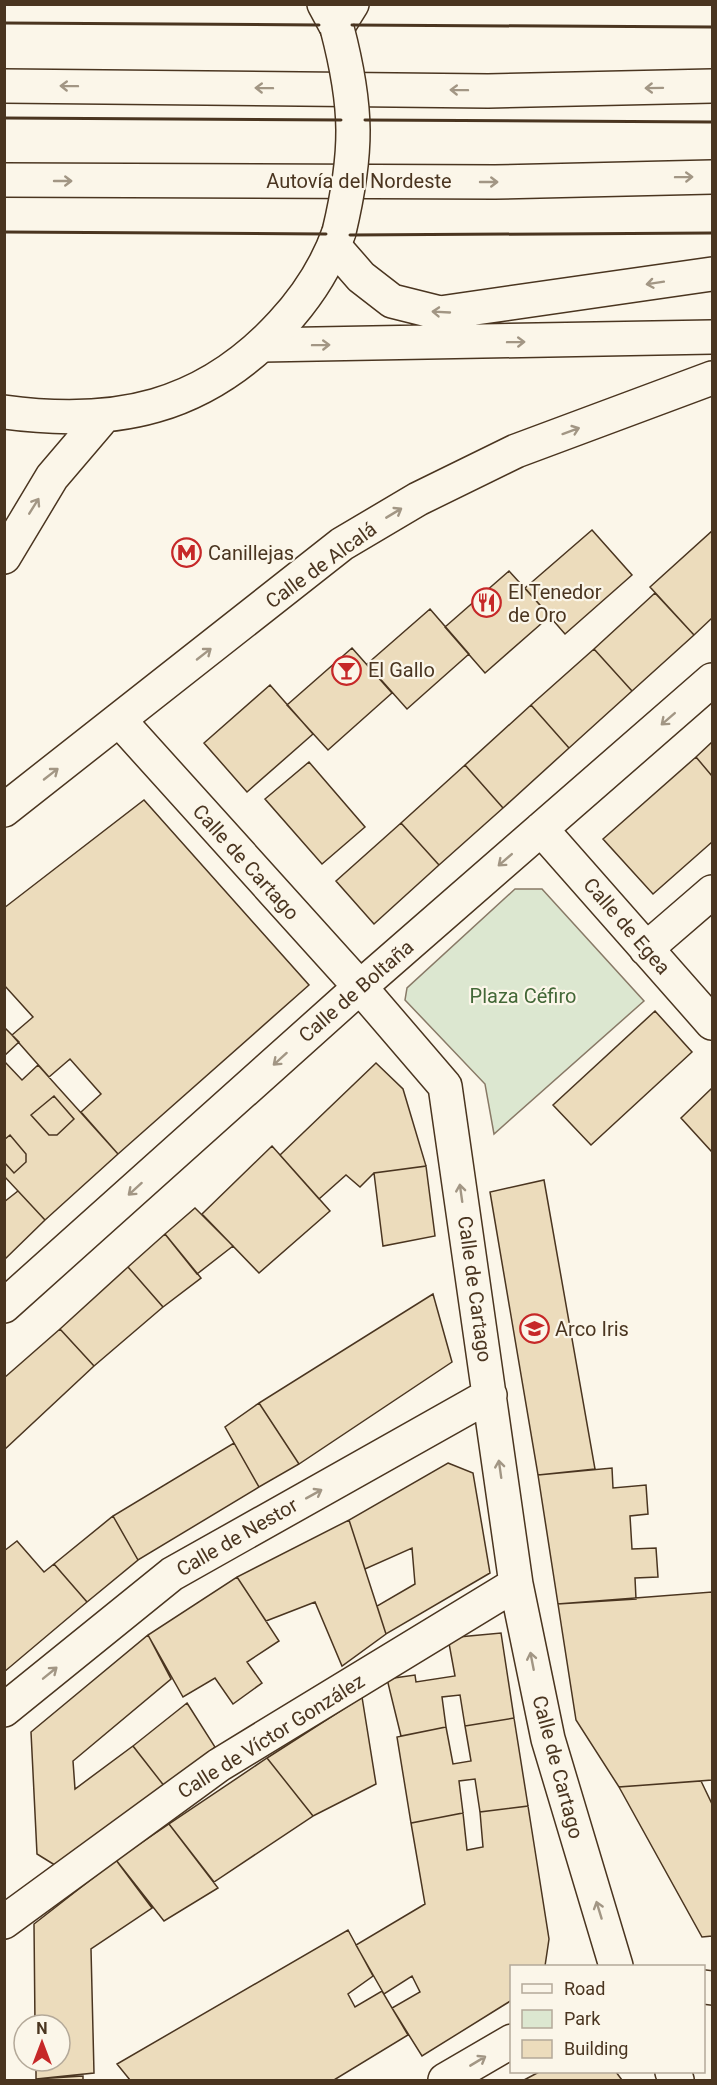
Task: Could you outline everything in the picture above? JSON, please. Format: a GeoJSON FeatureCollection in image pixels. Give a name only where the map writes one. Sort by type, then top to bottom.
{"type":"FeatureCollection","features":[{"type":"Feature","properties":{"kind":"main road"},"geometry":{"type":"LineString","coordinates":[[4,412],[51,418],[104,416],[149,408],[192,393],[234,369],[262,345],[290,315],[314,282],[336,239],[351,182],[355,130],[350,78],[338,12]]}},
{"type":"Feature","properties":{"kind":"main road"},"geometry":{"type":"LineString","coordinates":[[4,86],[476,90],[712,86]]}},
{"type":"Feature","properties":{"kind":"main road","name":"Autovía del Nordeste"},"geometry":{"type":"LineString","coordinates":[[4,180],[495,182],[712,177]]}},
{"type":"Feature","properties":{"kind":"main road"},"geometry":{"type":"LineString","coordinates":[[336,239],[361,277],[392,301],[440,314],[712,274]]}},
{"type":"Feature","properties":{"kind":"main road"},"geometry":{"type":"LineString","coordinates":[[262,345],[712,337]]}},
{"type":"Feature","properties":{"kind":"main road","name":"Calle de Alcalá"},"geometry":{"type":"LineString","coordinates":[[4,810],[342,544],[418,499],[516,451],[712,378]]}},
{"type":"Feature","properties":{"kind":"main road"},"geometry":{"type":"LineString","coordinates":[[4,557],[52,477],[104,416]]}},
{"type":"Feature","properties":{"kind":"main road","name":"Calle de Boltaña"},"geometry":{"type":"LineString","coordinates":[[4,1306],[360,987],[712,680]]}},
{"type":"Feature","properties":{"kind":"main road","name":"Calle de Cartago"},"geometry":{"type":"LineString","coordinates":[[120,721],[360,987],[445,1086],[516,1584],[548,1739],[615,1965]]}},
{"type":"Feature","properties":{"kind":"main road","name":"Calle de Egea"},"geometry":{"type":"LineString","coordinates":[[541,829],[712,1023]]}},
{"type":"Feature","properties":{"kind":"main road"},"geometry":{"type":"LineString","coordinates":[[646,949],[712,892]]}},
{"type":"Feature","properties":{"kind":"main road","name":"Calle de Nestor"},"geometry":{"type":"LineString","coordinates":[[4,1710],[172,1574],[490,1395]]}},
{"type":"Feature","properties":{"kind":"main road","name":"Calle de Víctor González"},"geometry":{"type":"LineString","coordinates":[[4,1922],[219,1765],[516,1584]]}},
{"type":"Feature","properties":{"kind":"main road"},"geometry":{"type":"LineString","coordinates":[[445,2080],[510,2042]]}},
{"type":"Feature","properties":{"kind":"green space","name":"Plaza Céfiro"},"geometry":{"type":"Polygon","coordinates":[[[515,889],[542,889],[644,1001],[494,1134],[485,1084],[405,1000],[407,988],[515,889]]]}},
{"type":"Feature","properties":{"kind":"building"},"geometry":{"type":"Polygon","coordinates":[[[592,530],[632,575],[565,634],[525,588],[592,530]]]}},
{"type":"Feature","properties":{"kind":"building"},"geometry":{"type":"Polygon","coordinates":[[[712,531],[712,618],[694,635],[650,587],[712,531]]]}},
{"type":"Feature","properties":{"kind":"building"},"geometry":{"type":"Polygon","coordinates":[[[509,571],[550,616],[485,673],[445,627],[509,571]]]}},
{"type":"Feature","properties":{"kind":"building"},"geometry":{"type":"Polygon","coordinates":[[[655,593],[694,635],[632,691],[594,649],[655,593]]]}},
{"type":"Feature","properties":{"kind":"building"},"geometry":{"type":"Polygon","coordinates":[[[430,609],[469,654],[407,709],[367,664],[430,609]]]}},
{"type":"Feature","properties":{"kind":"building"},"geometry":{"type":"Polygon","coordinates":[[[352,648],[392,693],[328,750],[287,705],[352,648]]]}},
{"type":"Feature","properties":{"kind":"building"},"geometry":{"type":"Polygon","coordinates":[[[594,649],[632,691],[569,748],[531,705],[594,649]]]}},
{"type":"Feature","properties":{"kind":"building"},"geometry":{"type":"Polygon","coordinates":[[[270,685],[313,734],[247,792],[204,743],[270,685]]]}},
{"type":"Feature","properties":{"kind":"building"},"geometry":{"type":"Polygon","coordinates":[[[531,705],[569,748],[503,808],[465,765],[531,705]]]}},
{"type":"Feature","properties":{"kind":"building"},"geometry":{"type":"Polygon","coordinates":[[[712,742],[712,776],[696,757],[712,742]]]}},
{"type":"Feature","properties":{"kind":"building"},"geometry":{"type":"Polygon","coordinates":[[[696,757],[712,776],[712,842],[653,894],[603,839],[696,757]]]}},
{"type":"Feature","properties":{"kind":"building"},"geometry":{"type":"Polygon","coordinates":[[[309,762],[365,827],[322,864],[265,799],[309,762]]]}},
{"type":"Feature","properties":{"kind":"building"},"geometry":{"type":"Polygon","coordinates":[[[465,765],[503,808],[439,865],[401,823],[465,765]]]}},
{"type":"Feature","properties":{"kind":"building"},"geometry":{"type":"Polygon","coordinates":[[[144,800],[309,985],[118,1154],[81,1112],[101,1094],[70,1059],[49,1077],[12,1035],[33,1017],[4,985],[4,908],[144,800]]]}},
{"type":"Feature","properties":{"kind":"building"},"geometry":{"type":"Polygon","coordinates":[[[401,823],[439,865],[374,924],[336,881],[401,823]]]}},
{"type":"Feature","properties":{"kind":"building"},"geometry":{"type":"Polygon","coordinates":[[[655,1011],[692,1052],[591,1145],[553,1105],[655,1011]]]}},
{"type":"Feature","properties":{"kind":"building"},"geometry":{"type":"Polygon","coordinates":[[[4,1027],[19,1042],[4,1056],[4,1027]]]}},
{"type":"Feature","properties":{"kind":"building"},"geometry":{"type":"Polygon","coordinates":[[[4,1061],[22,1080],[38,1065],[118,1154],[45,1220],[4,1176],[4,1162],[14,1173],[26,1162],[26,1154],[10,1135],[4,1140],[4,1061]],[[54,1096],[31,1115],[49,1135],[57,1135],[74,1119],[54,1096]]]}},
{"type":"Feature","properties":{"kind":"building"},"geometry":{"type":"Polygon","coordinates":[[[376,1063],[403,1089],[426,1166],[374,1173],[360,1187],[346,1175],[319,1199],[280,1155],[376,1063]]]}},
{"type":"Feature","properties":{"kind":"building"},"geometry":{"type":"Polygon","coordinates":[[[712,1088],[712,1152],[681,1118],[712,1088]]]}},
{"type":"Feature","properties":{"kind":"building"},"geometry":{"type":"Polygon","coordinates":[[[54,1096],[74,1119],[57,1135],[49,1135],[31,1115],[54,1096]]]}},
{"type":"Feature","properties":{"kind":"building"},"geometry":{"type":"Polygon","coordinates":[[[10,1135],[26,1154],[26,1162],[14,1173],[4,1162],[4,1140],[10,1135]]]}},
{"type":"Feature","properties":{"kind":"building"},"geometry":{"type":"Polygon","coordinates":[[[272,1146],[330,1211],[259,1273],[202,1214],[272,1146]]]}},
{"type":"Feature","properties":{"kind":"building"},"geometry":{"type":"Polygon","coordinates":[[[426,1166],[435,1236],[383,1246],[374,1173],[426,1166]]]}},
{"type":"Feature","properties":{"kind":"building"},"geometry":{"type":"Polygon","coordinates":[[[544,1180],[595,1469],[538,1475],[490,1192],[544,1180]]]}},
{"type":"Feature","properties":{"kind":"building"},"geometry":{"type":"Polygon","coordinates":[[[18,1191],[45,1220],[4,1260],[4,1202],[18,1191]]]}},
{"type":"Feature","properties":{"kind":"building"},"geometry":{"type":"Polygon","coordinates":[[[195,1208],[233,1246],[197,1274],[165,1234],[195,1208]]]}},
{"type":"Feature","properties":{"kind":"building"},"geometry":{"type":"Polygon","coordinates":[[[165,1234],[201,1278],[163,1307],[128,1267],[165,1234]]]}},
{"type":"Feature","properties":{"kind":"building"},"geometry":{"type":"Polygon","coordinates":[[[128,1267],[163,1307],[94,1366],[60,1329],[128,1267]]]}},
{"type":"Feature","properties":{"kind":"building"},"geometry":{"type":"Polygon","coordinates":[[[433,1294],[452,1362],[299,1464],[259,1403],[433,1294]]]}},
{"type":"Feature","properties":{"kind":"building"},"geometry":{"type":"Polygon","coordinates":[[[60,1329],[94,1366],[4,1450],[4,1378],[60,1329]]]}},
{"type":"Feature","properties":{"kind":"building"},"geometry":{"type":"Polygon","coordinates":[[[259,1403],[299,1464],[259,1487],[225,1427],[259,1403]]]}},
{"type":"Feature","properties":{"kind":"building"},"geometry":{"type":"Polygon","coordinates":[[[234,1443],[259,1487],[138,1560],[113,1516],[234,1443]]]}},
{"type":"Feature","properties":{"kind":"building"},"geometry":{"type":"Polygon","coordinates":[[[448,1463],[473,1473],[490,1573],[386,1634],[377,1606],[415,1584],[412,1548],[365,1569],[349,1520],[448,1463]]]}},
{"type":"Feature","properties":{"kind":"building"},"geometry":{"type":"Polygon","coordinates":[[[612,1468],[613,1488],[646,1485],[648,1514],[630,1516],[632,1549],[656,1548],[658,1577],[635,1578],[636,1599],[558,1604],[538,1475],[612,1468]]]}},
{"type":"Feature","properties":{"kind":"building"},"geometry":{"type":"Polygon","coordinates":[[[113,1516],[138,1560],[87,1602],[54,1564],[113,1516]]]}},
{"type":"Feature","properties":{"kind":"building"},"geometry":{"type":"Polygon","coordinates":[[[349,1520],[386,1634],[342,1666],[315,1602],[266,1621],[237,1577],[349,1520]]]}},
{"type":"Feature","properties":{"kind":"building"},"geometry":{"type":"Polygon","coordinates":[[[17,1541],[44,1572],[54,1564],[87,1602],[4,1672],[4,1551],[17,1541]]]}},
{"type":"Feature","properties":{"kind":"building"},"geometry":{"type":"Polygon","coordinates":[[[237,1577],[279,1641],[247,1662],[262,1683],[233,1704],[215,1678],[183,1697],[148,1635],[237,1577]]]}},
{"type":"Feature","properties":{"kind":"building"},"geometry":{"type":"Polygon","coordinates":[[[712,1592],[712,1780],[619,1787],[576,1720],[558,1604],[712,1592]]]}},
{"type":"Feature","properties":{"kind":"building"},"geometry":{"type":"Polygon","coordinates":[[[501,1633],[514,1718],[465,1726],[460,1695],[442,1697],[446,1727],[401,1736],[387,1679],[415,1675],[416,1682],[455,1676],[448,1638],[501,1633]]]}},
{"type":"Feature","properties":{"kind":"building"},"geometry":{"type":"Polygon","coordinates":[[[148,1635],[171,1679],[73,1761],[75,1789],[133,1746],[165,1787],[58,1867],[37,1854],[31,1732],[148,1635]]]}},
{"type":"Feature","properties":{"kind":"building"},"geometry":{"type":"Polygon","coordinates":[[[362,1697],[376,1784],[313,1816],[267,1758],[362,1697]]]}},
{"type":"Feature","properties":{"kind":"building"},"geometry":{"type":"Polygon","coordinates":[[[187,1703],[215,1747],[165,1787],[133,1746],[187,1703]]]}},
{"type":"Feature","properties":{"kind":"building"},"geometry":{"type":"Polygon","coordinates":[[[514,1718],[528,1806],[480,1812],[475,1779],[459,1781],[463,1813],[411,1823],[397,1737],[446,1727],[453,1764],[471,1761],[465,1726],[514,1718]]]}},
{"type":"Feature","properties":{"kind":"building"},"geometry":{"type":"Polygon","coordinates":[[[267,1758],[313,1816],[214,1882],[169,1824],[267,1758]]]}},
{"type":"Feature","properties":{"kind":"building"},"geometry":{"type":"Polygon","coordinates":[[[701,1781],[712,1804],[712,1936],[702,1937],[619,1787],[701,1781]]]}},
{"type":"Feature","properties":{"kind":"building"},"geometry":{"type":"Polygon","coordinates":[[[528,1806],[549,1939],[545,1965],[510,1965],[510,2001],[422,2056],[392,2008],[420,1992],[412,1976],[384,1994],[356,1945],[425,1904],[411,1823],[463,1813],[467,1850],[483,1847],[480,1812],[528,1806]]]}},
{"type":"Feature","properties":{"kind":"building"},"geometry":{"type":"Polygon","coordinates":[[[169,1824],[218,1888],[164,1921],[116,1860],[169,1824]]]}},
{"type":"Feature","properties":{"kind":"building"},"geometry":{"type":"Polygon","coordinates":[[[116,1860],[152,1908],[91,1949],[94,2073],[36,2079],[36,2073],[72,2073],[72,2013],[35,2013],[34,1924],[116,1860]]]}},
{"type":"Feature","properties":{"kind":"building"},"geometry":{"type":"Polygon","coordinates":[[[348,1930],[373,1976],[348,1994],[355,2007],[382,1991],[408,2035],[334,2080],[130,2080],[117,2064],[348,1930]]]}},
{"type":"Feature","properties":{"kind":"building"},"geometry":{"type":"Polygon","coordinates":[[[537,2073],[617,2073],[622,2080],[524,2080],[537,2073]]]}},
{"type":"Feature","properties":{"kind":"building"},"geometry":{"type":"Polygon","coordinates":[[[83,2076],[83,2080],[36,2080],[36,2079],[83,2076]]]}},
{"type":"Feature","properties":{"kind":"wall"},"geometry":{"type":"LineString","coordinates":[[4,23],[319,25]]}},
{"type":"Feature","properties":{"kind":"wall"},"geometry":{"type":"LineString","coordinates":[[352,25],[712,27]]}},
{"type":"Feature","properties":{"kind":"wall"},"geometry":{"type":"LineString","coordinates":[[4,118],[341,120]]}},
{"type":"Feature","properties":{"kind":"wall"},"geometry":{"type":"LineString","coordinates":[[365,120],[712,122]]}},
{"type":"Feature","properties":{"kind":"wall"},"geometry":{"type":"LineString","coordinates":[[4,232],[326,234]]}},
{"type":"Feature","properties":{"kind":"wall"},"geometry":{"type":"LineString","coordinates":[[350,235],[712,233]]}},
{"type":"Feature","properties":{"kind":"place","name":"Canillejas"},"geometry":{"type":"Point","coordinates":[187,553]}},
{"type":"Feature","properties":{"kind":"place","name":"El Tenedor de Oro"},"geometry":{"type":"Point","coordinates":[487,603]}},
{"type":"Feature","properties":{"kind":"place","name":"El Gallo"},"geometry":{"type":"Point","coordinates":[347,670]}},
{"type":"Feature","properties":{"kind":"place","name":"Arco Iris"},"geometry":{"type":"Point","coordinates":[534,1329]}}]}
